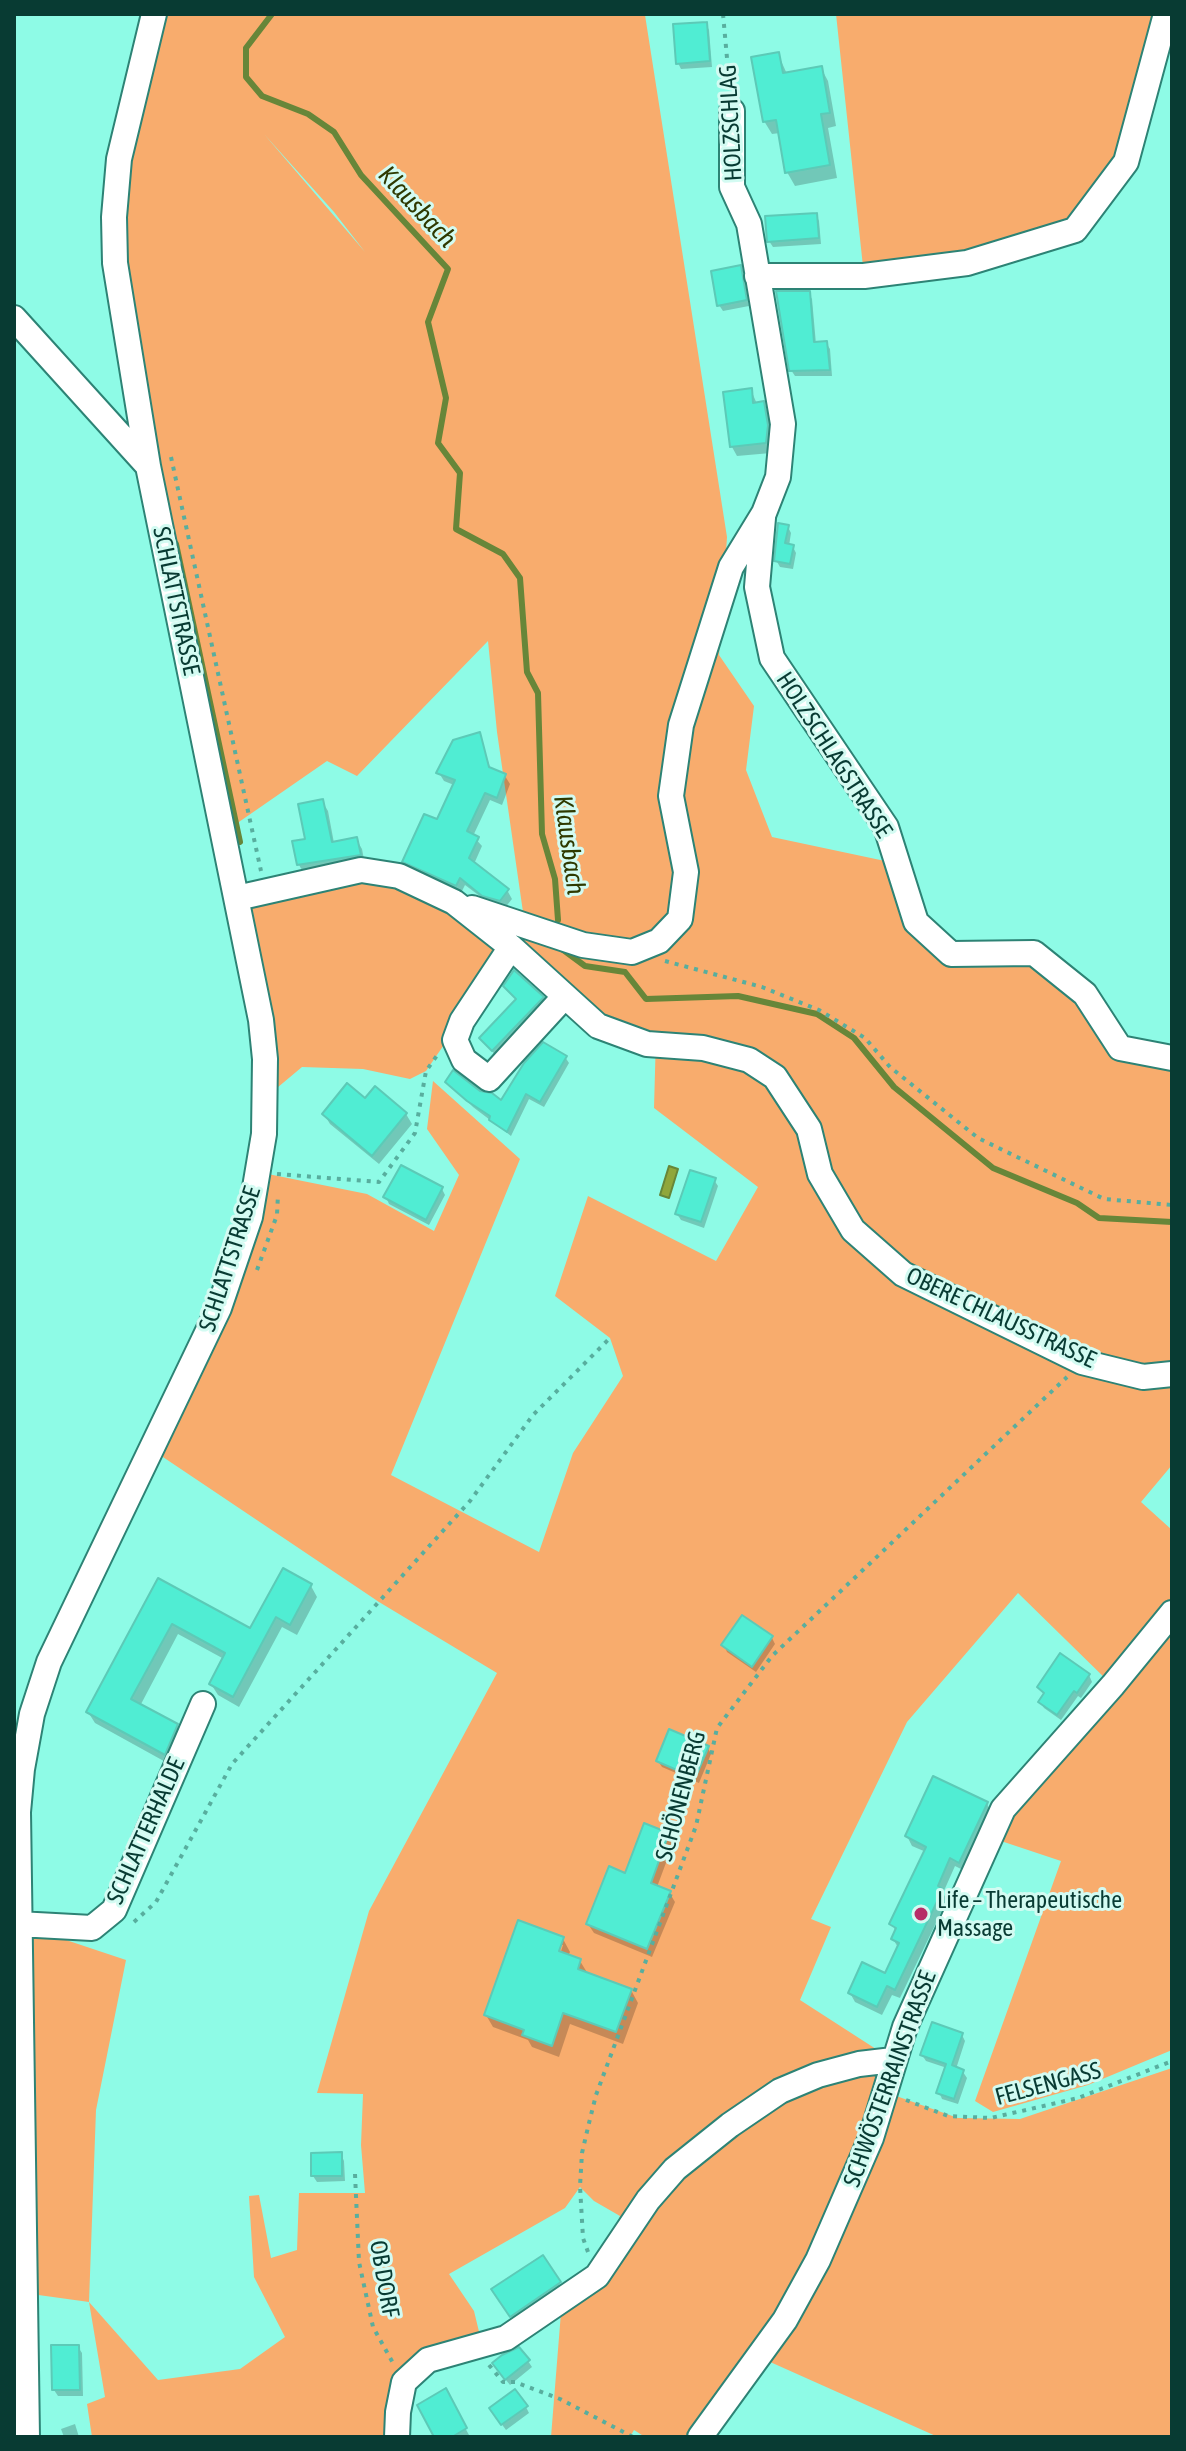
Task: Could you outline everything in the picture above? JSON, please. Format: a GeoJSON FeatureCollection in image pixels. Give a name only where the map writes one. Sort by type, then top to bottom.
{"type":"FeatureCollection","features":[{"type":"Feature","properties":{"kind":"street","name":"SCHLATTSTRASSE"},"geometry":{"type":"LineString","coordinates":[[22,2422],[18,1812],[32,1714],[49,1662],[219,1308],[250,1217],[269,1173],[264,1134],[265,1059],[261,1020],[148,466],[115,263],[114,217],[119,159],[154,14]]}},
{"type":"Feature","properties":{"kind":"street"},"geometry":{"type":"LineString","coordinates":[[757,276],[864,276],[967,263],[1075,230],[1126,162],[1166,14]]}},
{"type":"Feature","properties":{"kind":"street","name":"HOLZSCHLAG"},"geometry":{"type":"LineString","coordinates":[[732,111],[732,187],[749,224],[783,424],[778,477],[764,513]]}},
{"type":"Feature","properties":{"kind":"street"},"geometry":{"type":"LineString","coordinates":[[14,318],[148,466]]}},
{"type":"Feature","properties":{"kind":"street"},"geometry":{"type":"LineString","coordinates":[[454,902],[583,945],[632,952],[659,941],[680,919],[686,872],[671,796],[681,725],[731,567],[764,513]]}},
{"type":"Feature","properties":{"kind":"street","name":"HOLZSCHLAGSTRASSE"},"geometry":{"type":"LineString","coordinates":[[764,513],[757,587],[772,658],[886,827],[916,922],[951,954],[1034,953],[1085,994],[1120,1048],[1172,1058]]}},
{"type":"Feature","properties":{"kind":"street","name":"OBERE CHLAUSSTRASSE"},"geometry":{"type":"LineString","coordinates":[[237,898],[361,870],[399,876],[454,902],[511,947],[598,1026],[647,1044],[703,1048],[749,1060],[775,1077],[809,1129],[820,1174],[853,1230],[903,1274],[1082,1362],[1143,1377],[1172,1374]]}},
{"type":"Feature","properties":{"kind":"street"},"geometry":{"type":"LineString","coordinates":[[511,947],[462,1021],[455,1040],[464,1060],[489,1079],[565,996]]}},
{"type":"Feature","properties":{"kind":"street","name":"SCHWÖSTERRAINSTRASSE"},"geometry":{"type":"LineString","coordinates":[[700,2437],[798,2299],[871,2138],[905,2027],[1003,1809],[1172,1613]]}},
{"type":"Feature","properties":{"kind":"street","name":"SCHLATTERHALDE"},"geometry":{"type":"LineString","coordinates":[[18,1924],[92,1928],[114,1910],[203,1704]]}},
{"type":"Feature","properties":{"kind":"street"},"geometry":{"type":"LineString","coordinates":[[397,2437],[404,2382],[428,2360],[506,2338],[597,2276],[648,2200],[675,2169],[730,2125],[780,2091],[818,2075],[859,2064],[893,2060]]}},
{"type":"Feature","properties":{"kind":"path","name":"HOLZSCHLAG"},"geometry":{"type":"LineString","coordinates":[[723,14],[732,111]]}},
{"type":"Feature","properties":{"kind":"path"},"geometry":{"type":"LineString","coordinates":[[169,449],[263,892]]}},
{"type":"Feature","properties":{"kind":"path"},"geometry":{"type":"LineString","coordinates":[[632,952],[762,987],[819,1010],[865,1038],[890,1067],[978,1138],[1104,1199],[1172,1205]]}},
{"type":"Feature","properties":{"kind":"path"},"geometry":{"type":"LineString","coordinates":[[253,1279],[277,1215],[269,1173],[379,1182],[415,1133],[426,1071],[462,1021]]}},
{"type":"Feature","properties":{"kind":"path"},"geometry":{"type":"LineString","coordinates":[[133,1923],[156,1902],[232,1764],[470,1501],[533,1415],[610,1338]]}},
{"type":"Feature","properties":{"kind":"path","name":"SCHÖNENBERG"},"geometry":{"type":"LineString","coordinates":[[597,2276],[583,2238],[582,2153],[596,2095],[696,1826],[717,1728],[772,1656],[1082,1362]]}},
{"type":"Feature","properties":{"kind":"path","name":"FELSENGASS"},"geometry":{"type":"LineString","coordinates":[[885,2092],[948,2116],[991,2118],[1078,2098],[1172,2061]]}},
{"type":"Feature","properties":{"kind":"path","name":"OB DORF"},"geometry":{"type":"LineString","coordinates":[[355,2174],[359,2262],[373,2327],[404,2382]]}},
{"type":"Feature","properties":{"kind":"path"},"geometry":{"type":"LineString","coordinates":[[482,2344],[489,2365],[503,2382],[515,2382],[560,2399],[633,2437]]}},
{"type":"Feature","properties":{"kind":"shaded area"},"geometry":{"type":"Polygon","coordinates":[[[148,14],[645,15],[727,537],[719,655],[754,706],[746,770],[772,837],[885,861],[949,959],[1034,961],[1081,997],[1110,1055],[1172,1067],[1172,1465],[1141,1502],[1172,1530],[1172,2050],[1088,2085],[993,2112],[975,2101],[1061,1861],[989,1837],[1112,1685],[1018,1593],[907,1722],[811,1919],[831,1927],[800,2000],[893,2060],[885,2092],[958,2118],[1020,2119],[1172,2068],[1172,2437],[938,2437],[759,2357],[700,2437],[645,2437],[634,2430],[630,2437],[551,2437],[562,2300],[597,2276],[620,2216],[594,2201],[580,2187],[565,2208],[449,2274],[474,2311],[482,2344],[428,2360],[392,2437],[92,2437],[87,2404],[105,2397],[89,2302],[158,2380],[240,2369],[285,2337],[254,2277],[249,2196],[259,2195],[271,2258],[297,2250],[299,2193],[365,2193],[361,2145],[363,2094],[317,2093],[369,1911],[497,1673],[379,1602],[151,1449],[219,1308],[258,1172],[367,1194],[434,1231],[459,1175],[427,1129],[433,1081],[520,1159],[391,1475],[539,1552],[573,1453],[623,1376],[610,1338],[555,1296],[588,1196],[716,1261],[758,1187],[654,1108],[656,1036],[587,1007],[522,939],[523,912],[497,732],[488,641],[357,776],[327,761],[223,833],[115,263],[148,14]],[[264,134],[365,252],[334,212],[264,134]]]}},
{"type":"Feature","properties":{"kind":"shaded area"},"geometry":{"type":"Polygon","coordinates":[[[836,14],[1165,14],[1126,162],[1075,230],[864,276],[836,14]]]}},
{"type":"Feature","properties":{"kind":"shaded area"},"geometry":{"type":"Polygon","coordinates":[[[399,876],[511,947],[426,1071],[410,1079],[363,1069],[302,1067],[265,1098],[237,898],[399,876]]]}},
{"type":"Feature","properties":{"kind":"shaded area"},"geometry":{"type":"Polygon","coordinates":[[[669,1166],[678,1169],[669,1198],[660,1195],[669,1166]]]}},
{"type":"Feature","properties":{"kind":"shaded area"},"geometry":{"type":"Polygon","coordinates":[[[18,1924],[126,1960],[96,2110],[89,2302],[24,2293],[18,1924]]]}},
{"type":"Feature","properties":{"kind":"building"},"geometry":{"type":"Polygon","coordinates":[[[707,22],[710,61],[676,64],[673,24],[707,22]]]}},
{"type":"Feature","properties":{"kind":"building"},"geometry":{"type":"Polygon","coordinates":[[[779,52],[783,73],[822,66],[830,113],[821,114],[830,165],[785,173],[776,120],[763,122],[751,57],[779,52]]]}},
{"type":"Feature","properties":{"kind":"building"},"geometry":{"type":"Polygon","coordinates":[[[817,213],[819,238],[767,242],[765,216],[817,213]]]}},
{"type":"Feature","properties":{"kind":"building"},"geometry":{"type":"Polygon","coordinates":[[[741,265],[747,300],[717,306],[711,271],[741,265]]]}},
{"type":"Feature","properties":{"kind":"building"},"geometry":{"type":"Polygon","coordinates":[[[776,291],[810,291],[814,342],[827,341],[830,370],[789,371],[776,291]]]}},
{"type":"Feature","properties":{"kind":"building"},"geometry":{"type":"Polygon","coordinates":[[[752,388],[753,403],[764,401],[768,425],[766,443],[730,447],[723,392],[752,388]]]}},
{"type":"Feature","properties":{"kind":"building"},"geometry":{"type":"Polygon","coordinates":[[[778,523],[789,525],[785,543],[794,545],[790,564],[774,561],[778,523]]]}},
{"type":"Feature","properties":{"kind":"building"},"geometry":{"type":"Polygon","coordinates":[[[480,732],[489,767],[506,774],[497,798],[485,793],[467,831],[479,837],[469,858],[509,889],[500,901],[482,896],[460,878],[456,886],[402,862],[424,814],[437,819],[455,780],[436,773],[453,740],[480,732]]]}},
{"type":"Feature","properties":{"kind":"building"},"geometry":{"type":"Polygon","coordinates":[[[323,799],[332,842],[357,837],[361,855],[297,865],[292,841],[305,839],[298,804],[323,799]]]}},
{"type":"Feature","properties":{"kind":"building"},"geometry":{"type":"Polygon","coordinates":[[[514,970],[544,997],[492,1051],[479,1038],[516,999],[503,986],[514,970]]]}},
{"type":"Feature","properties":{"kind":"building"},"geometry":{"type":"Polygon","coordinates":[[[543,1042],[567,1056],[540,1102],[526,1094],[507,1132],[445,1082],[453,1070],[480,1091],[492,1093],[501,1100],[524,1063],[543,1042]]]}},
{"type":"Feature","properties":{"kind":"building"},"geometry":{"type":"Polygon","coordinates":[[[347,1083],[365,1098],[375,1086],[407,1113],[372,1156],[322,1114],[347,1083]]]}},
{"type":"Feature","properties":{"kind":"building"},"geometry":{"type":"Polygon","coordinates":[[[401,1165],[443,1187],[426,1220],[383,1197],[401,1165]]]}},
{"type":"Feature","properties":{"kind":"building"},"geometry":{"type":"Polygon","coordinates":[[[690,1170],[716,1178],[701,1222],[675,1214],[690,1170]]]}},
{"type":"Feature","properties":{"kind":"building"},"geometry":{"type":"Polygon","coordinates":[[[283,1568],[312,1584],[290,1625],[276,1617],[233,1697],[209,1684],[225,1653],[172,1624],[131,1699],[178,1724],[165,1755],[86,1712],[158,1578],[250,1628],[283,1568]]]}},
{"type":"Feature","properties":{"kind":"building"},"geometry":{"type":"Polygon","coordinates":[[[742,1615],[773,1636],[752,1667],[721,1645],[742,1615]]]}},
{"type":"Feature","properties":{"kind":"building"},"geometry":{"type":"Polygon","coordinates":[[[1060,1653],[1090,1674],[1057,1715],[1038,1702],[1044,1693],[1037,1687],[1060,1653]]]}},
{"type":"Feature","properties":{"kind":"building"},"geometry":{"type":"Polygon","coordinates":[[[669,1729],[709,1746],[695,1778],[656,1761],[669,1729]]]}},
{"type":"Feature","properties":{"kind":"building"},"geometry":{"type":"Polygon","coordinates":[[[933,1776],[988,1802],[959,1863],[950,1858],[938,1886],[943,1889],[895,1990],[887,1986],[877,2007],[848,1993],[862,1962],[885,1973],[899,1943],[891,1939],[896,1928],[889,1924],[926,1847],[905,1836],[933,1776]]]}},
{"type":"Feature","properties":{"kind":"building"},"geometry":{"type":"Polygon","coordinates":[[[644,1823],[669,1833],[651,1883],[671,1891],[647,1949],[586,1924],[609,1866],[625,1873],[644,1823]]]}},
{"type":"Feature","properties":{"kind":"building"},"geometry":{"type":"Polygon","coordinates":[[[518,1920],[564,1937],[559,1951],[581,1959],[578,1969],[632,1989],[616,2032],[563,2013],[552,2046],[522,2035],[524,2030],[484,2015],[518,1920]]]}},
{"type":"Feature","properties":{"kind":"building"},"geometry":{"type":"Polygon","coordinates":[[[932,2022],[963,2033],[952,2065],[964,2070],[954,2099],[936,2093],[946,2064],[920,2055],[932,2022]]]}},
{"type":"Feature","properties":{"kind":"building"},"geometry":{"type":"Polygon","coordinates":[[[342,2152],[342,2176],[311,2176],[311,2153],[342,2152]]]}},
{"type":"Feature","properties":{"kind":"building"},"geometry":{"type":"Polygon","coordinates":[[[543,2255],[561,2282],[510,2317],[491,2289],[543,2255]]]}},
{"type":"Feature","properties":{"kind":"building"},"geometry":{"type":"Polygon","coordinates":[[[51,2345],[79,2345],[80,2390],[52,2390],[51,2345]]]}},
{"type":"Feature","properties":{"kind":"building"},"geometry":{"type":"Polygon","coordinates":[[[519,2347],[530,2360],[505,2380],[492,2363],[519,2347]]]}},
{"type":"Feature","properties":{"kind":"building"},"geometry":{"type":"Polygon","coordinates":[[[446,2388],[467,2428],[452,2437],[434,2437],[417,2405],[446,2388]]]}},
{"type":"Feature","properties":{"kind":"building"},"geometry":{"type":"Polygon","coordinates":[[[515,2389],[528,2406],[501,2425],[489,2408],[515,2389]]]}},
{"type":"Feature","properties":{"kind":"waterway","name":"Klausbach"},"geometry":{"type":"LineString","coordinates":[[272,14],[246,48],[246,77],[262,96],[308,114],[334,132],[361,175],[448,269],[428,322],[446,398],[438,443],[460,473],[456,529],[503,554],[520,578],[527,672],[538,693],[542,834],[555,879],[558,920]]}},
{"type":"Feature","properties":{"kind":"waterway"},"geometry":{"type":"LineString","coordinates":[[176,544],[240,842]]}},
{"type":"Feature","properties":{"kind":"waterway","name":"Klausbach"},"geometry":{"type":"LineString","coordinates":[[562,949],[585,966],[625,972],[646,999],[738,996],[817,1014],[854,1038],[894,1087],[993,1168],[1077,1203],[1099,1218],[1172,1222]]}},
{"type":"Feature","properties":{"kind":"place","name":"Life – Therapeutische Massage"},"geometry":{"type":"Point","coordinates":[921,1914]}}]}
